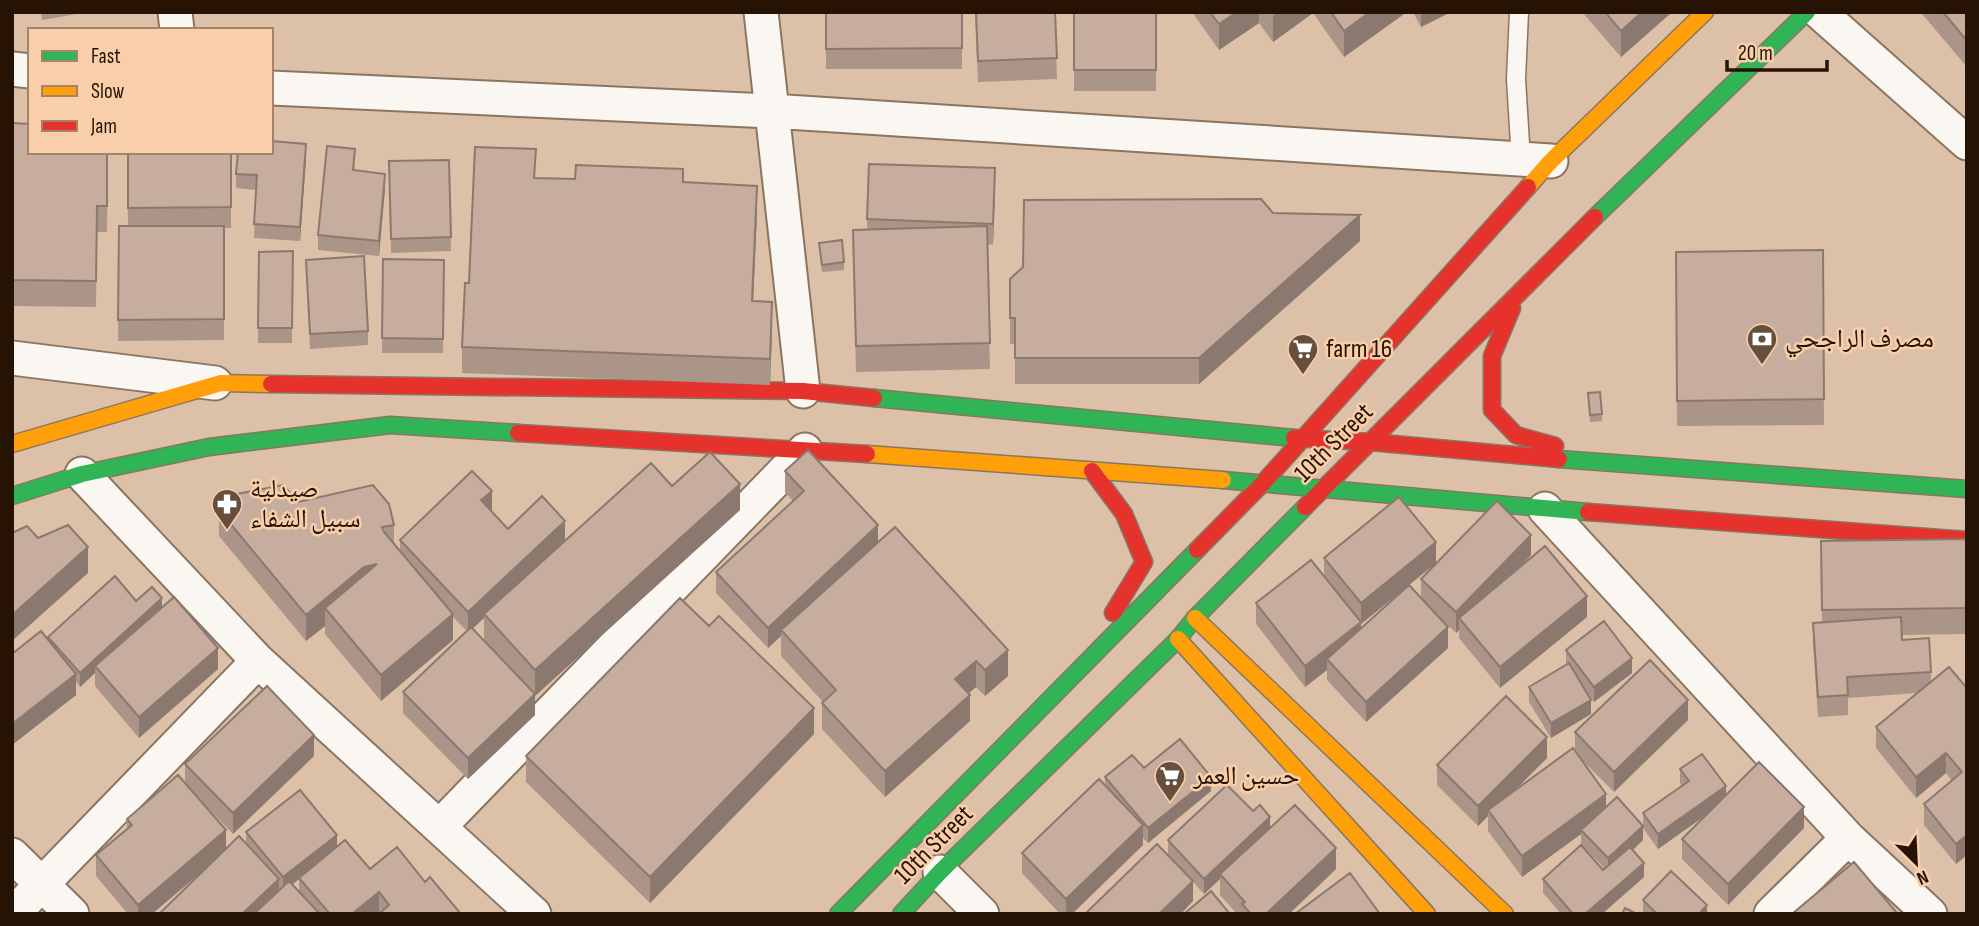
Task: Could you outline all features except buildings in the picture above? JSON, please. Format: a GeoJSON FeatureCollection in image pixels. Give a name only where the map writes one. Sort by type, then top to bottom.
{"type":"FeatureCollection","features":[{"type":"Feature","properties":{"kind":"main road","name":"10th Street"},"geometry":{"type":"LineString","coordinates":[[838,914],[1263,483],[1536,160],[1705,12]]}},
{"type":"Feature","properties":{"kind":"main road","name":"10th Street"},"geometry":{"type":"LineString","coordinates":[[901,914],[940,872],[1178,639],[1195,618],[1519,291],[1807,12]]}},
{"type":"Feature","properties":{"kind":"main road"},"geometry":{"type":"LineString","coordinates":[[1519,291],[1492,356],[1492,410],[1516,435],[1632,466]]}},
{"type":"Feature","properties":{"kind":"main road"},"geometry":{"type":"LineString","coordinates":[[12,444],[221,383],[803,391],[1300,439],[1371,442],[1632,466],[1967,489]]}},
{"type":"Feature","properties":{"kind":"main road"},"geometry":{"type":"LineString","coordinates":[[12,496],[82,474],[209,447],[390,425],[805,450],[1263,483],[1545,509],[1967,540]]}},
{"type":"Feature","properties":{"kind":"main road"},"geometry":{"type":"LineString","coordinates":[[1079,668],[1144,562],[1124,514],[1092,471]]}},
{"type":"Feature","properties":{"kind":"main road"},"geometry":{"type":"LineString","coordinates":[[1195,618],[1505,914]]}},
{"type":"Feature","properties":{"kind":"main road"},"geometry":{"type":"LineString","coordinates":[[1178,639],[1427,914]]}},
{"type":"Feature","properties":{"kind":"street"},"geometry":{"type":"LineString","coordinates":[[761,12],[803,391]]}},
{"type":"Feature","properties":{"kind":"street"},"geometry":{"type":"LineString","coordinates":[[1819,12],[1967,143]]}},
{"type":"Feature","properties":{"kind":"street"},"geometry":{"type":"LineString","coordinates":[[273,88],[771,111],[1536,160]]}},
{"type":"Feature","properties":{"kind":"street"},"geometry":{"type":"LineString","coordinates":[[12,358],[221,383]]}},
{"type":"Feature","properties":{"kind":"street"},"geometry":{"type":"LineString","coordinates":[[439,827],[805,450]]}},
{"type":"Feature","properties":{"kind":"street"},"geometry":{"type":"LineString","coordinates":[[82,474],[258,661],[534,914]]}},
{"type":"Feature","properties":{"kind":"street"},"geometry":{"type":"LineString","coordinates":[[1545,509],[1847,838],[1930,914]]}},
{"type":"Feature","properties":{"kind":"street"},"geometry":{"type":"LineString","coordinates":[[13,914],[258,661]]}},
{"type":"Feature","properties":{"kind":"street"},"geometry":{"type":"LineString","coordinates":[[1771,914],[1847,838]]}},
{"type":"Feature","properties":{"kind":"street"},"geometry":{"type":"LineString","coordinates":[[12,855],[72,914]]}},
{"type":"Feature","properties":{"kind":"street"},"geometry":{"type":"LineString","coordinates":[[940,872],[982,914]]}},
{"type":"Feature","properties":{"kind":"lane"},"geometry":{"type":"LineString","coordinates":[[1519,12],[1516,79],[1536,160]]}},
{"type":"Feature","properties":{"kind":"traffic: fast"},"geometry":{"type":"LineString","coordinates":[[1595,217],[1807,12]]}},
{"type":"Feature","properties":{"kind":"traffic: fast"},"geometry":{"type":"LineString","coordinates":[[874,398],[1294,438]]}},
{"type":"Feature","properties":{"kind":"traffic: fast"},"geometry":{"type":"LineString","coordinates":[[12,496],[82,474],[209,447],[390,425],[518,433]]}},
{"type":"Feature","properties":{"kind":"traffic: fast"},"geometry":{"type":"LineString","coordinates":[[1559,459],[1967,489]]}},
{"type":"Feature","properties":{"kind":"traffic: fast"},"geometry":{"type":"LineString","coordinates":[[1223,480],[1588,512]]}},
{"type":"Feature","properties":{"kind":"traffic: fast"},"geometry":{"type":"LineString","coordinates":[[901,914],[940,872],[1178,639],[1195,618],[1305,507]]}},
{"type":"Feature","properties":{"kind":"traffic: fast"},"geometry":{"type":"LineString","coordinates":[[838,914],[1197,550]]}},
{"type":"Feature","properties":{"kind":"traffic: slow"},"geometry":{"type":"LineString","coordinates":[[1528,187],[1551,161],[1705,12]]}},
{"type":"Feature","properties":{"kind":"traffic: slow"},"geometry":{"type":"LineString","coordinates":[[12,444],[221,383],[271,384]]}},
{"type":"Feature","properties":{"kind":"traffic: slow"},"geometry":{"type":"LineString","coordinates":[[867,454],[1223,480]]}},
{"type":"Feature","properties":{"kind":"traffic: slow"},"geometry":{"type":"LineString","coordinates":[[1195,618],[1505,914]]}},
{"type":"Feature","properties":{"kind":"traffic: slow"},"geometry":{"type":"LineString","coordinates":[[1178,639],[1427,914]]}},
{"type":"Feature","properties":{"kind":"traffic: jam"},"geometry":{"type":"LineString","coordinates":[[1197,550],[1263,483],[1528,187]]}},
{"type":"Feature","properties":{"kind":"traffic: jam"},"geometry":{"type":"LineString","coordinates":[[1305,507],[1595,217]]}},
{"type":"Feature","properties":{"kind":"traffic: jam"},"geometry":{"type":"LineString","coordinates":[[1512,308],[1492,356],[1492,410],[1516,435],[1555,446]]}},
{"type":"Feature","properties":{"kind":"traffic: jam"},"geometry":{"type":"LineString","coordinates":[[271,384],[803,391],[874,398]]}},
{"type":"Feature","properties":{"kind":"traffic: jam"},"geometry":{"type":"LineString","coordinates":[[518,433],[867,454]]}},
{"type":"Feature","properties":{"kind":"traffic: jam"},"geometry":{"type":"LineString","coordinates":[[1294,438],[1559,459]]}},
{"type":"Feature","properties":{"kind":"traffic: jam"},"geometry":{"type":"LineString","coordinates":[[1092,471],[1124,514],[1144,562],[1113,613]]}},
{"type":"Feature","properties":{"kind":"traffic: jam"},"geometry":{"type":"LineString","coordinates":[[1588,512],[1967,540]]}},
{"type":"Feature","properties":{"kind":"place","name":"مصرف الراجحي"},"geometry":{"type":"Point","coordinates":[1762,366]}},
{"type":"Feature","properties":{"kind":"place","name":"farm 16"},"geometry":{"type":"Point","coordinates":[1303,376]}},
{"type":"Feature","properties":{"kind":"place","name":"صيدلية سبيل الشفاء"},"geometry":{"type":"Point","coordinates":[227,531]}},
{"type":"Feature","properties":{"kind":"place","name":"حسين العمر"},"geometry":{"type":"Point","coordinates":[1170,803]}}]}
